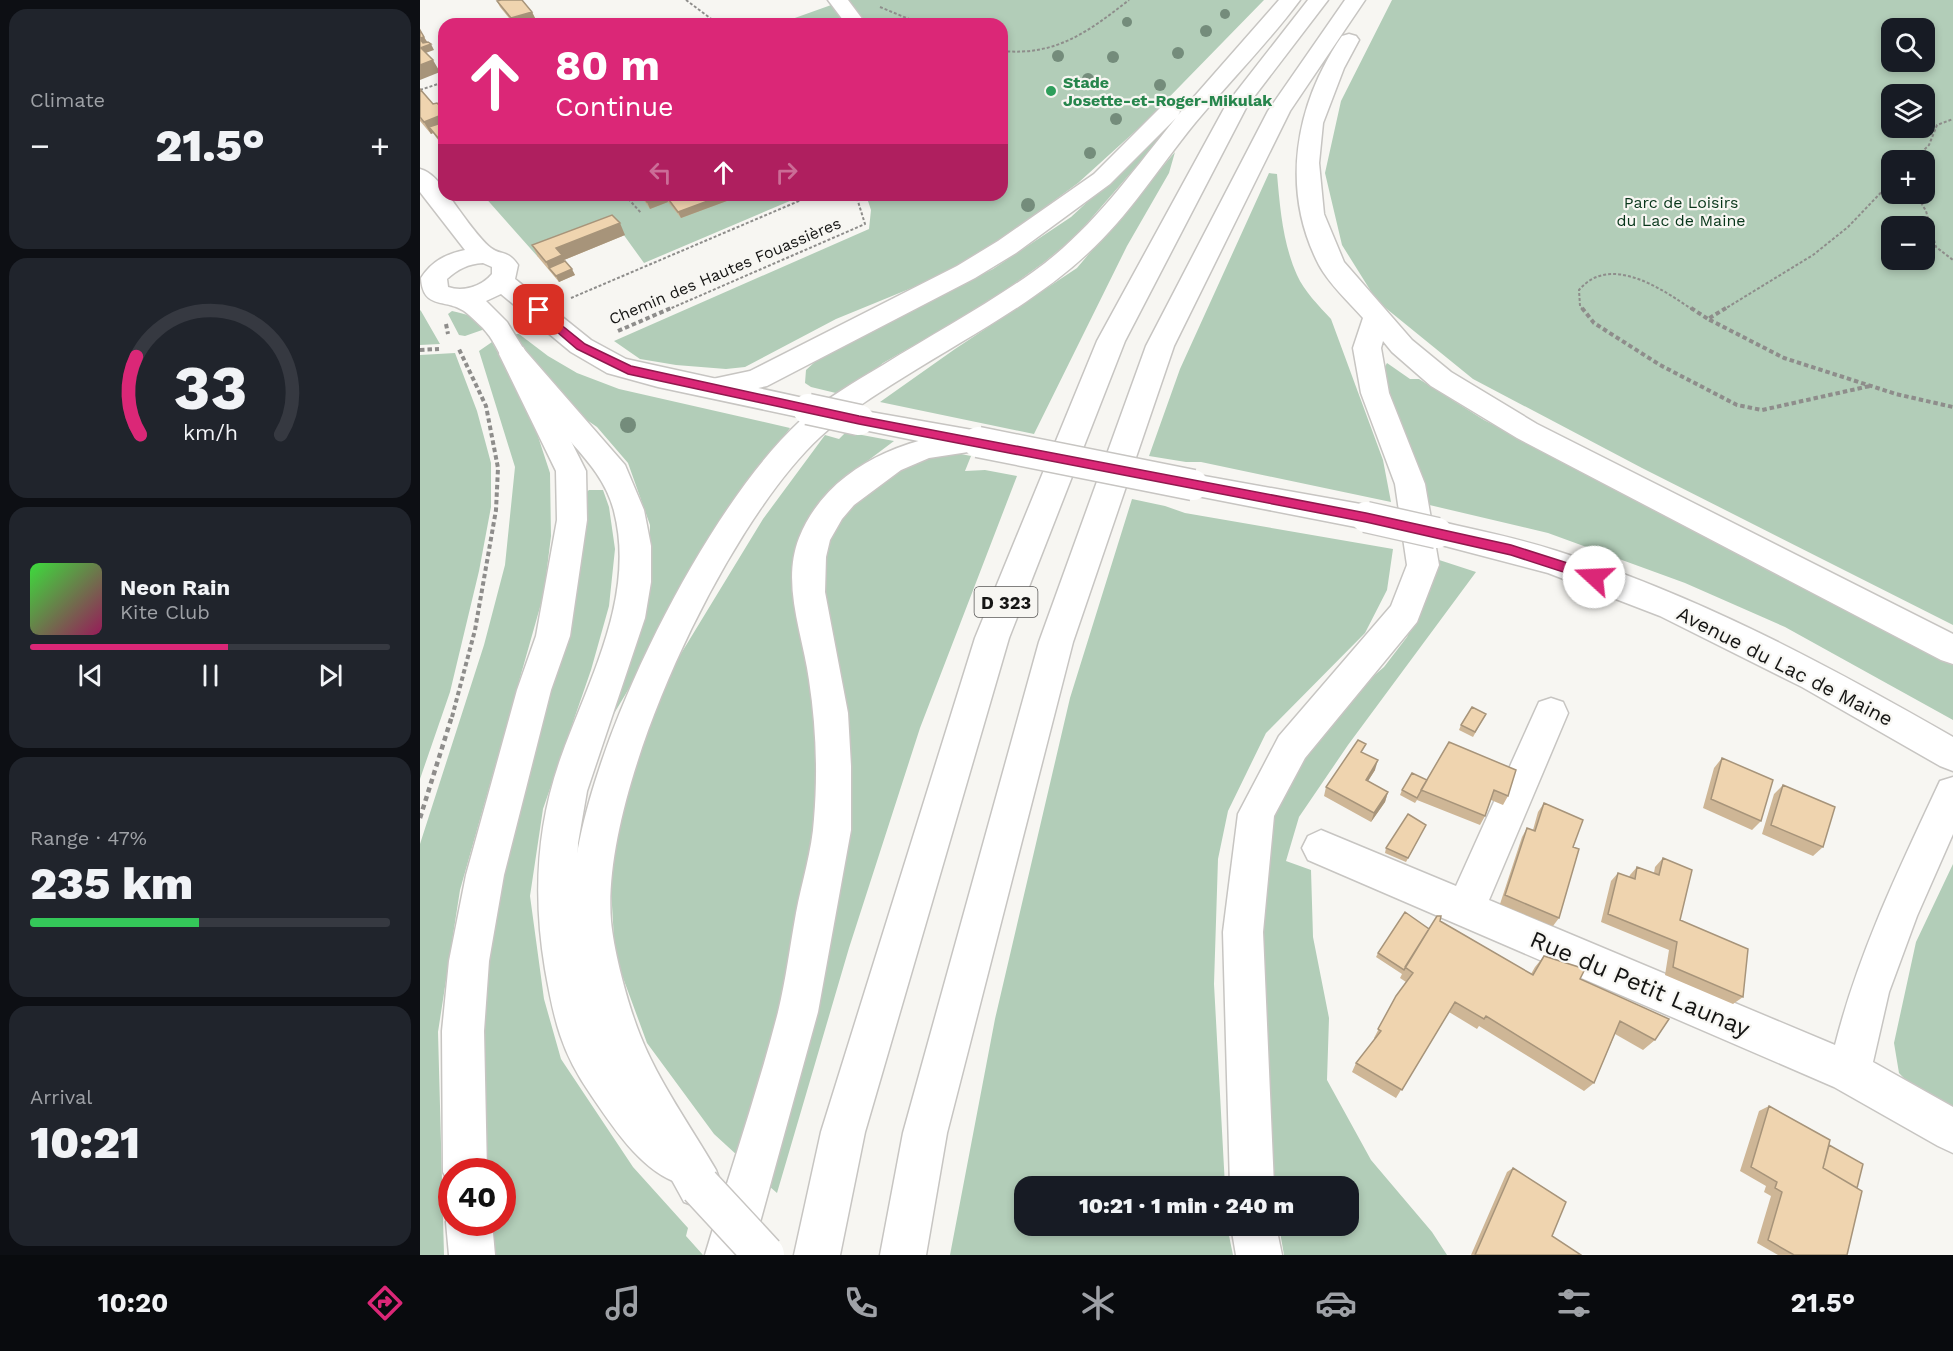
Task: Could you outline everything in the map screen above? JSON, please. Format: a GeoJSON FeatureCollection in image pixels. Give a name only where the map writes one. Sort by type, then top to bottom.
{"type":"FeatureCollection","features":[{"type":"Feature","properties":{"kind":"main road"},"geometry":{"type":"LineString","coordinates":[[838,0],[852,18]]}},
{"type":"Feature","properties":{"kind":"main road"},"geometry":{"type":"LineString","coordinates":[[713,388],[757,379],[897,305],[966,272],[1050,219],[1110,171],[1276,0]]}},
{"type":"Feature","properties":{"kind":"main road"},"geometry":{"type":"LineString","coordinates":[[700,1186],[623,1047],[597,955],[590,905],[601,824],[609,793],[660,663],[712,560],[735,522],[772,469],[799,440],[855,396],[1026,289],[1078,250],[1113,212],[1176,133],[1290,0]]}},
{"type":"Feature","properties":{"kind":"main road","name":"D 323"},"geometry":{"type":"LineString","coordinates":[[817,1255],[843,1132],[996,627],[1111,341],[1237,105],[1318,0]]}},
{"type":"Feature","properties":{"kind":"main road","name":"D 323"},"geometry":{"type":"LineString","coordinates":[[903,1255],[925,1133],[1056,642],[1160,345],[1279,111],[1355,0]]}},
{"type":"Feature","properties":{"kind":"main road"},"geometry":{"type":"LineString","coordinates":[[1374,0],[1333,68],[1312,123],[1307,163],[1312,214],[1332,265],[1402,346],[1442,379],[1527,431],[1953,650]]}},
{"type":"Feature","properties":{"kind":"main road"},"geometry":{"type":"LineString","coordinates":[[420,176],[438,198]]}},
{"type":"Feature","properties":{"kind":"main road"},"geometry":{"type":"LineString","coordinates":[[441,201],[483,255]]}},
{"type":"Feature","properties":{"kind":"main road"},"geometry":{"type":"LineString","coordinates":[[457,260],[466,232]]}},
{"type":"Feature","properties":{"kind":"main road"},"geometry":{"type":"LineString","coordinates":[[483,255],[497,258],[505,265],[506,270],[500,280],[486,291],[456,298],[440,295],[426,286],[439,271],[457,260],[483,255]]}},
{"type":"Feature","properties":{"kind":"main road","name":"Avenue du Lac de Maine"},"geometry":{"type":"LineString","coordinates":[[500,280],[581,346],[628,370],[859,420],[1366,517],[1511,550],[1573,568],[1734,635],[1839,689],[1953,755]]}},
{"type":"Feature","properties":{"kind":"main road"},"geometry":{"type":"LineString","coordinates":[[465,1158],[464,1031],[469,961],[485,875],[534,690],[553,636],[572,520],[571,471],[498,327],[466,297]]}},
{"type":"Feature","properties":{"kind":"main road"},"geometry":{"type":"LineString","coordinates":[[1252,1176],[1243,932],[1256,814],[1292,747],[1405,613],[1423,565],[1410,484],[1375,393],[1367,348],[1377,317]]}},
{"type":"Feature","properties":{"kind":"main road"},"geometry":{"type":"LineString","coordinates":[[513,354],[614,472],[625,493],[635,537],[637,559],[634,601],[617,657],[578,761],[562,829],[556,893],[562,954],[571,1003],[581,1039],[598,1067],[645,1130],[764,1255]]}},
{"type":"Feature","properties":{"kind":"main road"},"geometry":{"type":"LineString","coordinates":[[728,1255],[798,1010],[833,821],[834,761],[831,716],[807,568],[814,539],[824,520],[841,500],[882,468],[903,456],[922,450],[941,445],[978,442]]}},
{"type":"Feature","properties":{"kind":"main road"},"geometry":{"type":"LineString","coordinates":[[1465,910],[1551,713]]}},
{"type":"Feature","properties":{"kind":"main road"},"geometry":{"type":"LineString","coordinates":[[1849,1072],[1869,992],[1898,913],[1953,793]]}},
{"type":"Feature","properties":{"kind":"main road","name":"Rue du Petit Launay"},"geometry":{"type":"LineString","coordinates":[[1321,848],[1849,1072],[1953,1131]]}},
{"type":"Feature","properties":{"kind":"main road"},"geometry":{"type":"LineString","coordinates":[[470,1236],[472,1255]]}},
{"type":"Feature","properties":{"kind":"main road"},"geometry":{"type":"LineString","coordinates":[[1256,1236],[1259,1255]]}},
{"type":"Feature","properties":{"kind":"path"},"geometry":{"type":"LineString","coordinates":[[686,0],[710,18]]}},
{"type":"Feature","properties":{"kind":"path"},"geometry":{"type":"LineString","coordinates":[[1008,51],[1036,53],[1071,41],[1093,28],[1129,0]]}},
{"type":"Feature","properties":{"kind":"path"},"geometry":{"type":"LineString","coordinates":[[874,5],[906,18]]}},
{"type":"Feature","properties":{"kind":"path"},"geometry":{"type":"LineString","coordinates":[[420,90],[438,84]]}},
{"type":"Feature","properties":{"kind":"path"},"geometry":{"type":"LineString","coordinates":[[1926,150],[1935,137],[1937,125],[1953,119]]}},
{"type":"Feature","properties":{"kind":"path"},"geometry":{"type":"LineString","coordinates":[[1708,320],[1813,255],[1848,227],[1881,192]]}},
{"type":"Feature","properties":{"kind":"path"},"geometry":{"type":"LineString","coordinates":[[631,201],[641,213]]}},
{"type":"Feature","properties":{"kind":"path"},"geometry":{"type":"LineString","coordinates":[[570,298],[799,201]]}},
{"type":"Feature","properties":{"kind":"path","name":"Chemin des Hautes Fouassières"},"geometry":{"type":"LineString","coordinates":[[617,332],[865,224],[858,201]]}},
{"type":"Feature","properties":{"kind":"path"},"geometry":{"type":"LineString","coordinates":[[1922,204],[1936,247],[1953,260]]}},
{"type":"Feature","properties":{"kind":"path"},"geometry":{"type":"LineString","coordinates":[[1871,386],[1762,410],[1737,405],[1660,365],[1594,323],[1580,306],[1579,290],[1590,279],[1608,273],[1646,281],[1708,320],[1784,358],[1896,394],[1953,407]]}},
{"type":"Feature","properties":{"kind":"path"},"geometry":{"type":"LineString","coordinates":[[420,818],[444,746],[475,630],[496,510],[498,468],[486,405],[458,347]]}},
{"type":"Feature","properties":{"kind":"path"},"geometry":{"type":"LineString","coordinates":[[420,350],[439,349]]}},
{"type":"Feature","properties":{"kind":"green space"},"geometry":{"type":"Polygon","coordinates":[[[829,0],[1264,0],[1141,126],[1078,183],[991,247],[936,278],[836,319],[745,367],[726,369],[676,365],[640,359],[614,341],[869,229],[871,210],[868,201],[1008,201],[1008,18],[795,18],[834,4],[829,0]]]}},
{"type":"Feature","properties":{"kind":"green space","name":"Parc de Loisirs du Lac de Maine"},"geometry":{"type":"Polygon","coordinates":[[[1392,0],[1953,0],[1953,625],[1642,468],[1473,379],[1377,301],[1342,245],[1325,173],[1341,101],[1392,0]]]}},
{"type":"Feature","properties":{"kind":"green space"},"geometry":{"type":"Polygon","coordinates":[[[1161,134],[1161,138],[1075,237],[986,304],[883,363],[844,395],[811,387],[805,383],[806,370],[817,360],[863,333],[993,269],[1071,217],[1161,134]]]}},
{"type":"Feature","properties":{"kind":"green space"},"geometry":{"type":"Polygon","coordinates":[[[1175,152],[1169,173],[1127,246],[1034,434],[880,402],[1077,268],[1175,152]]]}},
{"type":"Feature","properties":{"kind":"green space"},"geometry":{"type":"Polygon","coordinates":[[[1269,173],[1277,174],[1283,226],[1292,263],[1304,287],[1331,319],[1383,460],[1391,502],[1201,462],[1149,456],[1180,369],[1269,173]]]}},
{"type":"Feature","properties":{"kind":"green space"},"geometry":{"type":"Polygon","coordinates":[[[488,201],[790,201],[644,263],[618,227],[538,257],[488,201]]]}},
{"type":"Feature","properties":{"kind":"green space"},"geometry":{"type":"Polygon","coordinates":[[[421,311],[440,344],[420,345],[421,311]]]}},
{"type":"Feature","properties":{"kind":"green space"},"geometry":{"type":"Polygon","coordinates":[[[452,311],[471,317],[485,329],[465,336],[459,335],[448,314],[452,311]]]}},
{"type":"Feature","properties":{"kind":"green space"},"geometry":{"type":"Polygon","coordinates":[[[514,334],[519,334],[548,356],[577,373],[619,389],[790,428],[692,565],[697,574],[612,717],[631,659],[649,583],[650,525],[628,463],[597,427],[568,407],[544,384],[514,334]]]}},
{"type":"Feature","properties":{"kind":"green space"},"geometry":{"type":"Polygon","coordinates":[[[492,342],[530,412],[550,473],[551,536],[544,593],[460,890],[438,1032],[441,1158],[438,1158],[438,1236],[443,1236],[444,1255],[420,1255],[420,844],[484,645],[505,565],[515,467],[479,351],[492,342]]]}},
{"type":"Feature","properties":{"kind":"green space"},"geometry":{"type":"Polygon","coordinates":[[[455,353],[477,411],[491,463],[491,507],[479,571],[450,692],[420,779],[420,355],[455,353]]]}},
{"type":"Feature","properties":{"kind":"green space"},"geometry":{"type":"Polygon","coordinates":[[[1387,363],[1410,379],[1419,379],[1484,420],[1953,660],[1953,720],[1785,627],[1685,583],[1548,533],[1421,503],[1381,374],[1387,363]]]}},
{"type":"Feature","properties":{"kind":"green space"},"geometry":{"type":"Polygon","coordinates":[[[846,432],[894,441],[838,483],[808,519],[795,556],[816,719],[817,807],[803,907],[783,998],[738,1156],[714,1134],[647,1043],[615,956],[609,855],[634,759],[671,670],[763,519],[825,435],[839,439],[846,432]]]}},
{"type":"Feature","properties":{"kind":"green space"},"geometry":{"type":"Polygon","coordinates":[[[961,454],[971,456],[965,471],[985,470],[1017,476],[920,728],[849,948],[777,1193],[761,1179],[831,903],[823,544],[840,516],[852,503],[880,482],[910,465],[943,456],[961,454]]]}},
{"type":"Feature","properties":{"kind":"green space"},"geometry":{"type":"Polygon","coordinates":[[[589,490],[603,490],[609,507],[615,549],[609,606],[591,670],[543,809],[530,896],[544,999],[561,1059],[633,1167],[688,1228],[686,1236],[703,1255],[484,1255],[482,1236],[516,1236],[516,1158],[477,1158],[479,1007],[493,893],[583,495],[589,490]]]}},
{"type":"Feature","properties":{"kind":"green space"},"geometry":{"type":"Polygon","coordinates":[[[1132,499],[1185,513],[1393,549],[1387,590],[1365,633],[1266,733],[1228,811],[1218,859],[1214,984],[1224,1176],[1014,1176],[1014,1236],[1229,1236],[1233,1255],[950,1255],[995,1019],[1070,698],[1132,499]]]}},
{"type":"Feature","properties":{"kind":"green space"},"geometry":{"type":"Polygon","coordinates":[[[1430,557],[1476,572],[1348,745],[1299,817],[1286,861],[1311,870],[1313,937],[1329,1018],[1327,1080],[1371,1160],[1432,1232],[1447,1255],[1284,1255],[1281,1236],[1359,1236],[1359,1176],[1273,1176],[1259,887],[1270,824],[1293,762],[1339,706],[1384,667],[1407,637],[1426,598],[1430,557]]]}},
{"type":"Feature","properties":{"kind":"green space"},"geometry":{"type":"Polygon","coordinates":[[[1953,864],[1953,1108],[1917,1092],[1899,1073],[1894,1043],[1916,942],[1953,864]]]}},
{"type":"Feature","properties":{"kind":"building"},"geometry":{"type":"Polygon","coordinates":[[[522,0],[532,12],[511,18],[497,1],[522,0]]]}},
{"type":"Feature","properties":{"kind":"building"},"geometry":{"type":"Polygon","coordinates":[[[420,39],[423,43],[431,44],[420,48],[420,39]]]}},
{"type":"Feature","properties":{"kind":"building"},"geometry":{"type":"Polygon","coordinates":[[[420,47],[433,60],[420,65],[420,47]]]}},
{"type":"Feature","properties":{"kind":"building"},"geometry":{"type":"Polygon","coordinates":[[[420,89],[433,104],[438,104],[438,116],[424,122],[420,117],[420,89]]]}},
{"type":"Feature","properties":{"kind":"building"},"geometry":{"type":"Polygon","coordinates":[[[438,124],[438,138],[429,127],[438,124]]]}},
{"type":"Feature","properties":{"kind":"building"},"geometry":{"type":"Polygon","coordinates":[[[670,201],[708,201],[678,212],[670,201]]]}},
{"type":"Feature","properties":{"kind":"building"},"geometry":{"type":"Polygon","coordinates":[[[612,215],[620,223],[556,248],[562,255],[546,262],[532,245],[612,215]]]}},
{"type":"Feature","properties":{"kind":"building"},"geometry":{"type":"Polygon","coordinates":[[[565,261],[572,269],[556,276],[549,268],[565,261]]]}},
{"type":"Feature","properties":{"kind":"building"},"geometry":{"type":"Polygon","coordinates":[[[1472,707],[1486,714],[1475,732],[1461,725],[1472,707]]]}},
{"type":"Feature","properties":{"kind":"building"},"geometry":{"type":"Polygon","coordinates":[[[1358,740],[1366,744],[1361,752],[1378,760],[1366,780],[1388,792],[1374,813],[1326,787],[1358,740]]]}},
{"type":"Feature","properties":{"kind":"building"},"geometry":{"type":"Polygon","coordinates":[[[1449,742],[1516,770],[1508,796],[1494,790],[1485,816],[1421,790],[1449,742]]]}},
{"type":"Feature","properties":{"kind":"building"},"geometry":{"type":"Polygon","coordinates":[[[1722,758],[1773,780],[1761,821],[1711,799],[1722,758]]]}},
{"type":"Feature","properties":{"kind":"building"},"geometry":{"type":"Polygon","coordinates":[[[1412,773],[1427,780],[1417,798],[1402,790],[1412,773]]]}},
{"type":"Feature","properties":{"kind":"building"},"geometry":{"type":"Polygon","coordinates":[[[1783,785],[1835,807],[1823,847],[1771,825],[1783,785]]]}},
{"type":"Feature","properties":{"kind":"building"},"geometry":{"type":"Polygon","coordinates":[[[1544,803],[1583,820],[1573,847],[1579,849],[1559,918],[1505,895],[1527,828],[1535,831],[1544,803]]]}},
{"type":"Feature","properties":{"kind":"building"},"geometry":{"type":"Polygon","coordinates":[[[1408,814],[1426,825],[1408,858],[1386,848],[1408,814]]]}},
{"type":"Feature","properties":{"kind":"building"},"geometry":{"type":"Polygon","coordinates":[[[1663,858],[1692,870],[1680,920],[1748,949],[1743,997],[1673,967],[1677,942],[1608,914],[1618,873],[1635,879],[1637,867],[1659,875],[1663,858]]]}},
{"type":"Feature","properties":{"kind":"building"},"geometry":{"type":"Polygon","coordinates":[[[1405,912],[1429,929],[1404,970],[1378,953],[1405,912]]]}},
{"type":"Feature","properties":{"kind":"building"},"geometry":{"type":"Polygon","coordinates":[[[1437,916],[1441,916],[1440,921],[1533,975],[1544,956],[1585,969],[1580,979],[1669,1019],[1655,1040],[1620,1021],[1594,1083],[1486,1016],[1484,1019],[1455,1002],[1402,1090],[1356,1063],[1381,1031],[1378,1029],[1396,996],[1413,973],[1405,967],[1437,916]]]}},
{"type":"Feature","properties":{"kind":"building"},"geometry":{"type":"Polygon","coordinates":[[[1769,1106],[1830,1140],[1823,1168],[1862,1191],[1847,1255],[1794,1255],[1768,1240],[1782,1192],[1775,1188],[1777,1182],[1751,1167],[1769,1106]]]}},
{"type":"Feature","properties":{"kind":"building"},"geometry":{"type":"Polygon","coordinates":[[[1829,1145],[1863,1164],[1857,1188],[1823,1168],[1829,1145]]]}},
{"type":"Feature","properties":{"kind":"building"},"geometry":{"type":"Polygon","coordinates":[[[1513,1168],[1566,1202],[1552,1236],[1581,1255],[1475,1255],[1513,1168]]]}},
{"type":"Feature","properties":{"kind":"place","name":"Stade Josette-et-Roger-Mikulak"},"geometry":{"type":"Point","coordinates":[1051,91]}},
{"type":"Feature","properties":{"kind":"route"},"geometry":{"type":"LineString","coordinates":[[539,310],[592,354],[628,370],[859,420],[1366,517],[1511,550],[1573,568],[1594,577]]}}]}
